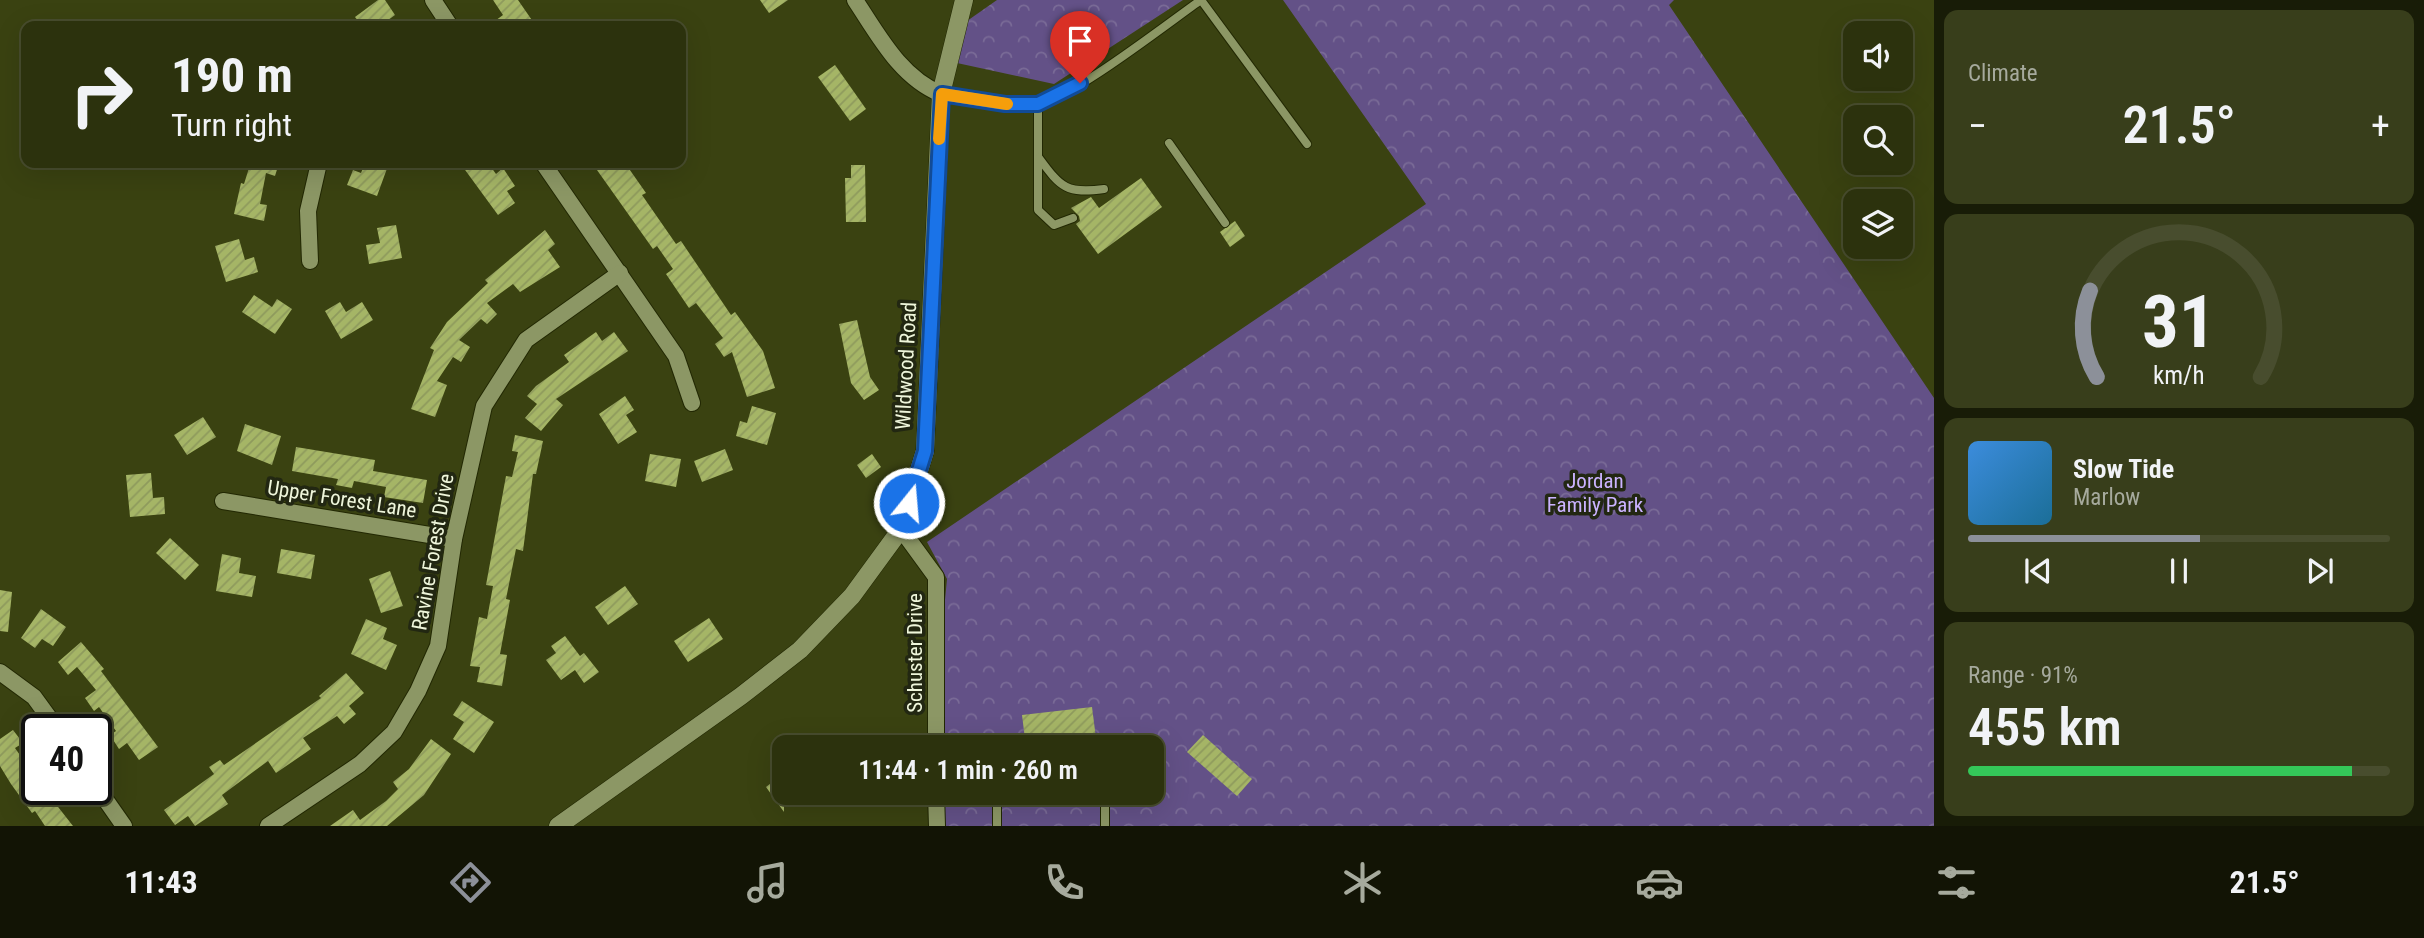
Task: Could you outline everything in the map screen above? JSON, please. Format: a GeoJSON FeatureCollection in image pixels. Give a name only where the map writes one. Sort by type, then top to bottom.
{"type":"FeatureCollection","features":[{"type":"Feature","properties":{"kind":"street"},"geometry":{"type":"LineString","coordinates":[[433,0],[447,21]]}},
{"type":"Feature","properties":{"kind":"street"},"geometry":{"type":"LineString","coordinates":[[855,0],[883,43],[918,84],[942,94]]}},
{"type":"Feature","properties":{"kind":"street","name":"Wildwood Road"},"geometry":{"type":"LineString","coordinates":[[558,826],[741,696],[800,650],[852,596],[901,529],[925,451],[942,94],[964,0]]}},
{"type":"Feature","properties":{"kind":"street"},"geometry":{"type":"LineString","coordinates":[[310,261],[308,211],[318,168]]}},
{"type":"Feature","properties":{"kind":"street"},"geometry":{"type":"LineString","coordinates":[[546,168],[676,356],[692,403]]}},
{"type":"Feature","properties":{"kind":"street","name":"Ravine Forest Drive"},"geometry":{"type":"LineString","coordinates":[[268,826],[360,764],[394,732],[418,691],[438,646],[454,539],[484,406],[526,340],[620,273]]}},
{"type":"Feature","properties":{"kind":"street","name":"Upper Forest Lane"},"geometry":{"type":"LineString","coordinates":[[223,501],[454,539]]}},
{"type":"Feature","properties":{"kind":"street","name":"Schuster Drive"},"geometry":{"type":"LineString","coordinates":[[901,529],[936,577],[936,735]]}},
{"type":"Feature","properties":{"kind":"street"},"geometry":{"type":"LineString","coordinates":[[0,672],[34,697],[46,714]]}},
{"type":"Feature","properties":{"kind":"street"},"geometry":{"type":"LineString","coordinates":[[109,805],[124,826]]}},
{"type":"Feature","properties":{"kind":"street"},"geometry":{"type":"LineString","coordinates":[[936,805],[937,826]]}},
{"type":"Feature","properties":{"kind":"lane"},"geometry":{"type":"LineString","coordinates":[[942,94],[1005,104],[1038,104],[1080,83],[1200,1],[1307,144]]}},
{"type":"Feature","properties":{"kind":"lane"},"geometry":{"type":"LineString","coordinates":[[1038,104],[1038,210],[1054,225],[1073,218]]}},
{"type":"Feature","properties":{"kind":"lane"},"geometry":{"type":"LineString","coordinates":[[1169,143],[1225,223]]}},
{"type":"Feature","properties":{"kind":"lane"},"geometry":{"type":"LineString","coordinates":[[1039,158],[1066,188],[1077,193],[1104,189]]}},
{"type":"Feature","properties":{"kind":"lane"},"geometry":{"type":"LineString","coordinates":[[997,805],[997,826]]}},
{"type":"Feature","properties":{"kind":"lane"},"geometry":{"type":"LineString","coordinates":[[1105,805],[1105,826]]}},
{"type":"Feature","properties":{"kind":"green space"},"geometry":{"type":"Polygon","coordinates":[[[997,0],[1183,0],[1054,84],[957,63],[967,21],[997,0]]]}},
{"type":"Feature","properties":{"kind":"green space","name":"Jordan Family Park"},"geometry":{"type":"Polygon","coordinates":[[[1283,0],[1674,0],[1669,5],[1934,398],[1934,826],[943,826],[943,805],[1164,805],[1164,735],[943,735],[942,631],[947,579],[927,542],[1426,204],[1283,0]]]}},
{"type":"Feature","properties":{"kind":"building"},"geometry":{"type":"Polygon","coordinates":[[[378,0],[385,0],[395,15],[387,21],[358,21],[355,17],[378,0]]]}},
{"type":"Feature","properties":{"kind":"building"},"geometry":{"type":"Polygon","coordinates":[[[493,0],[518,0],[533,21],[495,21],[503,15],[493,0]]]}},
{"type":"Feature","properties":{"kind":"building"},"geometry":{"type":"Polygon","coordinates":[[[760,0],[788,0],[769,13],[760,0]]]}},
{"type":"Feature","properties":{"kind":"building"},"geometry":{"type":"Polygon","coordinates":[[[835,65],[866,109],[850,121],[818,77],[835,65]]]}},
{"type":"Feature","properties":{"kind":"building"},"geometry":{"type":"Polygon","coordinates":[[[851,165],[865,165],[866,222],[846,222],[845,178],[851,178],[851,165]]]}},
{"type":"Feature","properties":{"kind":"building"},"geometry":{"type":"Polygon","coordinates":[[[249,168],[277,168],[275,176],[266,173],[260,204],[267,205],[264,221],[234,214],[241,183],[244,184],[249,168]]]}},
{"type":"Feature","properties":{"kind":"building"},"geometry":{"type":"Polygon","coordinates":[[[363,168],[387,168],[377,196],[347,185],[353,170],[361,173],[363,168]]]}},
{"type":"Feature","properties":{"kind":"building"},"geometry":{"type":"Polygon","coordinates":[[[464,168],[492,168],[496,174],[503,168],[515,186],[507,191],[515,203],[498,215],[464,168]]]}},
{"type":"Feature","properties":{"kind":"building"},"geometry":{"type":"Polygon","coordinates":[[[596,168],[628,168],[646,193],[642,195],[676,244],[681,241],[731,315],[735,312],[763,351],[775,388],[747,397],[732,352],[724,357],[715,344],[723,338],[696,303],[689,308],[666,274],[673,269],[657,246],[653,249],[596,168]]]}},
{"type":"Feature","properties":{"kind":"building"},"geometry":{"type":"Polygon","coordinates":[[[1141,178],[1162,207],[1098,254],[1076,224],[1080,221],[1079,216],[1071,208],[1091,197],[1099,208],[1141,178]]]}},
{"type":"Feature","properties":{"kind":"building"},"geometry":{"type":"Polygon","coordinates":[[[1235,221],[1245,236],[1230,247],[1220,232],[1235,221]]]}},
{"type":"Feature","properties":{"kind":"building"},"geometry":{"type":"Polygon","coordinates":[[[396,225],[402,258],[369,264],[366,245],[380,243],[377,228],[396,225]]]}},
{"type":"Feature","properties":{"kind":"building"},"geometry":{"type":"Polygon","coordinates":[[[545,230],[555,244],[548,250],[560,267],[520,292],[513,284],[487,303],[497,314],[487,324],[481,319],[459,340],[470,347],[461,362],[453,357],[437,381],[447,385],[435,417],[411,409],[434,350],[430,348],[447,322],[488,283],[485,280],[545,230]]]}},
{"type":"Feature","properties":{"kind":"building"},"geometry":{"type":"Polygon","coordinates":[[[239,239],[245,260],[254,257],[258,272],[226,282],[215,246],[239,239]]]}},
{"type":"Feature","properties":{"kind":"building"},"geometry":{"type":"Polygon","coordinates":[[[254,295],[272,307],[277,299],[292,309],[275,334],[242,312],[254,295]]]}},
{"type":"Feature","properties":{"kind":"building"},"geometry":{"type":"Polygon","coordinates":[[[340,302],[346,312],[362,302],[373,320],[341,339],[325,311],[340,302]]]}},
{"type":"Feature","properties":{"kind":"building"},"geometry":{"type":"Polygon","coordinates":[[[857,320],[870,377],[879,390],[864,400],[851,383],[839,324],[857,320]]]}},
{"type":"Feature","properties":{"kind":"building"},"geometry":{"type":"Polygon","coordinates":[[[596,332],[602,341],[614,332],[628,351],[556,399],[563,405],[541,431],[525,418],[537,404],[527,396],[536,386],[569,362],[564,355],[596,332]]]}},
{"type":"Feature","properties":{"kind":"building"},"geometry":{"type":"Polygon","coordinates":[[[625,396],[634,410],[626,415],[637,432],[618,444],[599,414],[625,396]]]}},
{"type":"Feature","properties":{"kind":"building"},"geometry":{"type":"Polygon","coordinates":[[[752,406],[776,413],[767,445],[736,436],[740,421],[747,423],[752,406]]]}},
{"type":"Feature","properties":{"kind":"building"},"geometry":{"type":"Polygon","coordinates":[[[203,417],[216,437],[187,455],[174,435],[203,417]]]}},
{"type":"Feature","properties":{"kind":"building"},"geometry":{"type":"Polygon","coordinates":[[[245,424],[281,436],[272,465],[237,451],[245,424]]]}},
{"type":"Feature","properties":{"kind":"building"},"geometry":{"type":"Polygon","coordinates":[[[515,435],[543,441],[536,474],[533,474],[523,551],[516,549],[506,599],[510,600],[500,654],[507,655],[502,686],[477,682],[480,667],[470,666],[479,617],[487,619],[493,586],[486,585],[506,476],[512,477],[518,452],[512,451],[515,435]]]}},
{"type":"Feature","properties":{"kind":"building"},"geometry":{"type":"Polygon","coordinates":[[[296,447],[375,460],[373,471],[427,480],[423,503],[384,497],[386,487],[354,481],[352,488],[336,485],[338,479],[292,471],[296,447]]]}},
{"type":"Feature","properties":{"kind":"building"},"geometry":{"type":"Polygon","coordinates":[[[725,449],[733,470],[702,482],[694,461],[725,449]]]}},
{"type":"Feature","properties":{"kind":"building"},"geometry":{"type":"Polygon","coordinates":[[[650,454],[681,459],[676,487],[645,481],[650,454]]]}},
{"type":"Feature","properties":{"kind":"building"},"geometry":{"type":"Polygon","coordinates":[[[872,454],[881,467],[866,478],[857,465],[872,454]]]}},
{"type":"Feature","properties":{"kind":"building"},"geometry":{"type":"Polygon","coordinates":[[[151,473],[153,498],[164,497],[165,514],[130,517],[126,475],[151,473]]]}},
{"type":"Feature","properties":{"kind":"building"},"geometry":{"type":"Polygon","coordinates":[[[170,538],[199,565],[185,580],[156,553],[170,538]]]}},
{"type":"Feature","properties":{"kind":"building"},"geometry":{"type":"Polygon","coordinates":[[[281,549],[315,555],[311,579],[277,573],[281,549]]]}},
{"type":"Feature","properties":{"kind":"building"},"geometry":{"type":"Polygon","coordinates":[[[222,554],[241,558],[239,573],[256,576],[252,597],[216,591],[222,554]]]}},
{"type":"Feature","properties":{"kind":"building"},"geometry":{"type":"Polygon","coordinates":[[[390,571],[403,606],[381,613],[369,579],[390,571]]]}},
{"type":"Feature","properties":{"kind":"building"},"geometry":{"type":"Polygon","coordinates":[[[625,586],[638,604],[608,625],[595,607],[625,586]]]}},
{"type":"Feature","properties":{"kind":"building"},"geometry":{"type":"Polygon","coordinates":[[[0,590],[12,592],[8,632],[0,631],[0,590]]]}},
{"type":"Feature","properties":{"kind":"building"},"geometry":{"type":"Polygon","coordinates":[[[41,609],[66,627],[53,646],[42,639],[35,648],[21,638],[41,609]]]}},
{"type":"Feature","properties":{"kind":"building"},"geometry":{"type":"Polygon","coordinates":[[[709,618],[723,639],[688,662],[674,641],[709,618]]]}},
{"type":"Feature","properties":{"kind":"building"},"geometry":{"type":"Polygon","coordinates":[[[366,619],[387,628],[383,639],[397,645],[386,670],[351,654],[366,619]]]}},
{"type":"Feature","properties":{"kind":"building"},"geometry":{"type":"Polygon","coordinates":[[[565,636],[580,656],[584,653],[599,672],[584,683],[575,670],[561,680],[546,660],[556,653],[551,646],[565,636]]]}},
{"type":"Feature","properties":{"kind":"building"},"geometry":{"type":"Polygon","coordinates":[[[81,642],[104,669],[101,671],[158,747],[139,760],[127,743],[119,749],[112,738],[112,734],[116,731],[112,725],[112,714],[104,714],[99,707],[94,711],[85,698],[96,690],[77,667],[68,675],[58,662],[81,642]]]}},
{"type":"Feature","properties":{"kind":"building"},"geometry":{"type":"Polygon","coordinates":[[[346,673],[364,693],[349,706],[356,714],[344,724],[337,716],[303,738],[311,749],[276,773],[268,761],[222,795],[228,804],[195,826],[188,816],[175,825],[164,810],[214,774],[209,767],[220,760],[224,765],[321,698],[319,696],[346,673]]]}},
{"type":"Feature","properties":{"kind":"building"},"geometry":{"type":"Polygon","coordinates":[[[462,701],[494,722],[474,753],[453,739],[464,722],[453,715],[462,701]]]}},
{"type":"Feature","properties":{"kind":"building"},"geometry":{"type":"Polygon","coordinates":[[[1092,707],[1096,735],[1024,735],[1022,715],[1092,707]]]}},
{"type":"Feature","properties":{"kind":"building"},"geometry":{"type":"Polygon","coordinates":[[[13,730],[21,740],[21,744],[15,748],[21,757],[21,798],[0,766],[0,739],[13,730]]]}},
{"type":"Feature","properties":{"kind":"building"},"geometry":{"type":"Polygon","coordinates":[[[1203,735],[1252,779],[1237,796],[1187,752],[1203,735]]]}},
{"type":"Feature","properties":{"kind":"building"},"geometry":{"type":"Polygon","coordinates":[[[431,739],[451,754],[424,795],[387,826],[330,826],[353,810],[360,820],[386,801],[398,789],[393,782],[409,769],[431,739]]]}},
{"type":"Feature","properties":{"kind":"building"},"geometry":{"type":"Polygon","coordinates":[[[772,782],[772,795],[766,787],[772,782]]]}},
{"type":"Feature","properties":{"kind":"building"},"geometry":{"type":"Polygon","coordinates":[[[26,805],[57,805],[73,826],[45,826],[35,811],[32,813],[26,805]]]}},
{"type":"Feature","properties":{"kind":"slow traffic"},"geometry":{"type":"LineString","coordinates":[[939,139],[942,94],[1007,104]]}},
{"type":"Feature","properties":{"kind":"route"},"geometry":{"type":"LineString","coordinates":[[909,503],[925,451],[942,94],[1005,104],[1038,104],[1059,96],[1080,83]]}}]}
